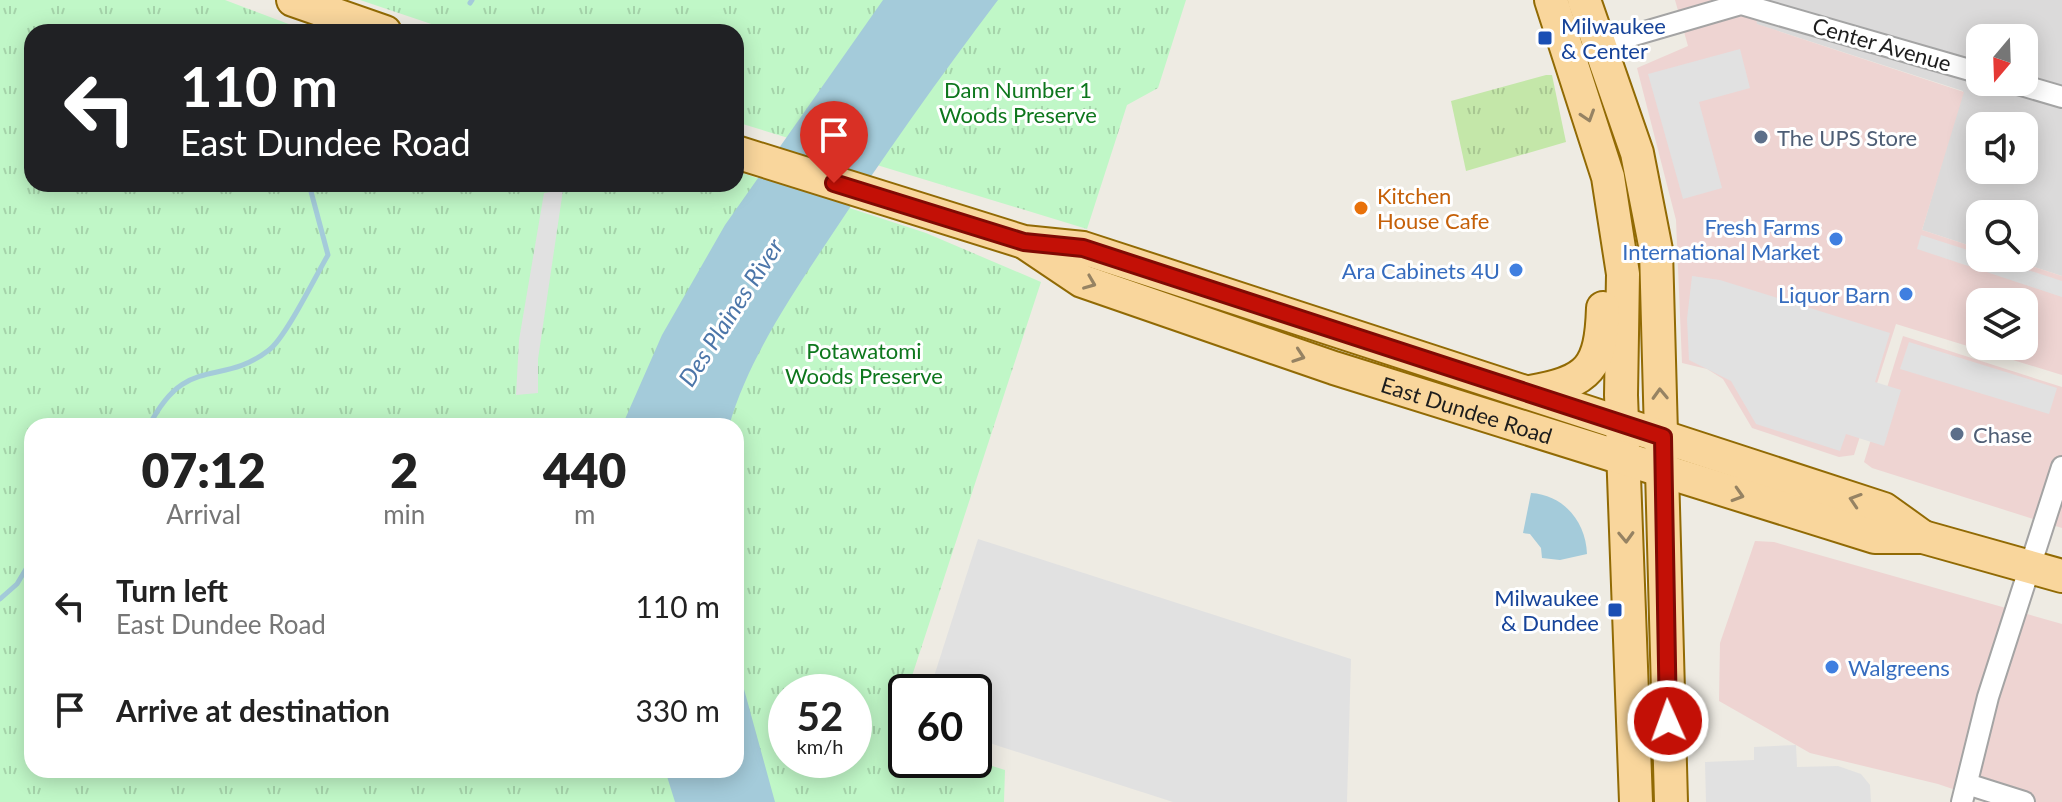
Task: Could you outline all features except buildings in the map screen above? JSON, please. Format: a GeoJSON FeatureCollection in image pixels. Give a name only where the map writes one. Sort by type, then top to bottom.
{"type":"FeatureCollection","features":[{"type":"Feature","properties":{"kind":"main road"},"geometry":{"type":"LineString","coordinates":[[293,0],[362,24]]}},
{"type":"Feature","properties":{"kind":"main road"},"geometry":{"type":"LineString","coordinates":[[1551,0],[1608,177],[1623,274],[1622,423],[1636,802]]}},
{"type":"Feature","properties":{"kind":"main road"},"geometry":{"type":"LineString","coordinates":[[1584,0],[1637,153],[1656,250],[1671,802]]}},
{"type":"Feature","properties":{"kind":"main road","name":"East Dundee Road"},"geometry":{"type":"LineString","coordinates":[[746,155],[1024,242],[1083,248],[1530,392],[1884,509],[1923,537]]}},
{"type":"Feature","properties":{"kind":"main road"},"geometry":{"type":"LineString","coordinates":[[1530,392],[1560,387],[1577,379],[1587,372],[1599,352],[1608,177]]}},
{"type":"Feature","properties":{"kind":"main road","name":"East Dundee Road"},"geometry":{"type":"LineString","coordinates":[[1024,242],[1082,281],[1334,368],[1875,537],[1923,537],[2062,576]]}},
{"type":"Feature","properties":{"kind":"street","name":"Center Avenue"},"geometry":{"type":"LineString","coordinates":[[1600,45],[1741,4],[1966,69]]}},
{"type":"Feature","properties":{"kind":"street"},"geometry":{"type":"LineString","coordinates":[[2038,90],[2062,97]]}},
{"type":"Feature","properties":{"kind":"street"},"geometry":{"type":"LineString","coordinates":[[2024,802],[1964,793],[1988,697],[2062,467]]}},
{"type":"Feature","properties":{"kind":"shaded area"},"geometry":{"type":"Polygon","coordinates":[[[1675,0],[1753,0],[1757,24],[1964,92],[1922,230],[1966,244],[1966,272],[2038,272],[2038,268],[2062,276],[2062,375],[2013,360],[2038,360],[2038,288],[1966,288],[1966,346],[1896,324],[1854,455],[1839,457],[1752,428],[1723,379],[1707,369],[1682,363],[1676,220],[1637,68],[1688,46],[1675,0]]]}},
{"type":"Feature","properties":{"kind":"shaded area"},"geometry":{"type":"Polygon","coordinates":[[[1753,0],[2062,0],[2062,276],[2038,268],[2038,200],[1966,200],[1966,244],[1922,230],[1963,91],[1756,24],[1753,0]]]}},
{"type":"Feature","properties":{"kind":"shaded area"},"geometry":{"type":"Polygon","coordinates":[[[1740,49],[1750,88],[1699,102],[1722,188],[1683,199],[1648,74],[1740,49]]]}},
{"type":"Feature","properties":{"kind":"shaded area"},"geometry":{"type":"Polygon","coordinates":[[[563,192],[538,359],[538,393],[516,395],[519,340],[544,193],[563,192]]]}},
{"type":"Feature","properties":{"kind":"shaded area"},"geometry":{"type":"Polygon","coordinates":[[[1921,235],[1966,249],[1966,265],[1917,249],[1921,235]]]}},
{"type":"Feature","properties":{"kind":"shaded area"},"geometry":{"type":"Polygon","coordinates":[[[1986,272],[2034,272],[2062,281],[2062,297],[1986,272]]]}},
{"type":"Feature","properties":{"kind":"shaded area"},"geometry":{"type":"Polygon","coordinates":[[[1692,276],[1720,280],[1890,333],[1875,382],[1901,390],[1884,446],[1846,434],[1840,451],[1756,424],[1731,381],[1689,360],[1687,319],[1692,276]]]}},
{"type":"Feature","properties":{"kind":"shaded area"},"geometry":{"type":"Polygon","coordinates":[[[1903,336],[1966,356],[1966,360],[1978,360],[2062,387],[2062,528],[1872,468],[1864,462],[1903,336]]]}},
{"type":"Feature","properties":{"kind":"shaded area"},"geometry":{"type":"Polygon","coordinates":[[[1909,342],[2057,388],[2049,414],[1900,369],[1909,342]]]}},
{"type":"Feature","properties":{"kind":"shaded area"},"geometry":{"type":"Polygon","coordinates":[[[978,539],[1351,659],[1347,802],[1173,802],[992,744],[992,674],[935,674],[978,539]]]}},
{"type":"Feature","properties":{"kind":"shaded area"},"geometry":{"type":"Polygon","coordinates":[[[1755,541],[1774,542],[2062,624],[2062,802],[1991,802],[1938,784],[1810,753],[1719,701],[1720,643],[1755,541]]]}},
{"type":"Feature","properties":{"kind":"shaded area"},"geometry":{"type":"Polygon","coordinates":[[[1796,745],[1797,767],[1838,766],[1861,774],[1870,785],[1871,802],[1706,802],[1705,762],[1754,760],[1754,747],[1796,745]]]}},
{"type":"Feature","properties":{"kind":"green space","name":"Potawatomi Woods Preserve"},"geometry":{"type":"Polygon","coordinates":[[[0,0],[225,0],[289,24],[24,24],[24,192],[744,192],[744,174],[926,233],[1041,282],[913,674],[888,674],[888,778],[992,778],[992,766],[1005,770],[1004,802],[0,802],[0,0]]]}},
{"type":"Feature","properties":{"kind":"green space","name":"Dam Number 1 Woods Preserve"},"geometry":{"type":"Polygon","coordinates":[[[360,0],[1186,0],[1158,88],[1127,105],[1087,229],[744,124],[744,24],[431,24],[360,0]]]}},
{"type":"Feature","properties":{"kind":"green space"},"geometry":{"type":"Polygon","coordinates":[[[1552,75],[1566,142],[1466,171],[1451,101],[1552,75]]]}},
{"type":"Feature","properties":{"kind":"water","name":"Des Plaines River"},"geometry":{"type":"Polygon","coordinates":[[[883,0],[998,0],[849,208],[800,283],[759,353],[732,418],[626,418],[662,335],[725,225],[883,0]]]}},
{"type":"Feature","properties":{"kind":"water"},"geometry":{"type":"Polygon","coordinates":[[[1531,493],[1554,499],[1571,512],[1582,531],[1587,554],[1560,560],[1542,558],[1541,548],[1530,534],[1523,533],[1531,493]]]}},
{"type":"Feature","properties":{"kind":"water"},"geometry":{"type":"Polygon","coordinates":[[[744,689],[768,778],[775,802],[675,802],[668,778],[744,778],[744,689]]]}},
{"type":"Feature","properties":{"kind":"waterway"},"geometry":{"type":"LineString","coordinates":[[154,418],[176,389],[190,380],[251,361],[269,350],[284,333],[328,255],[311,192]]}},
{"type":"Feature","properties":{"kind":"waterway"},"geometry":{"type":"LineString","coordinates":[[0,599],[17,584],[24,572]]}},
{"type":"Feature","properties":{"kind":"place","name":"Milwaukee & Center"},"geometry":{"type":"Point","coordinates":[1545,38]}},
{"type":"Feature","properties":{"kind":"place","name":"The UPS Store"},"geometry":{"type":"Point","coordinates":[1761,137]}},
{"type":"Feature","properties":{"kind":"place","name":"Kitchen House Cafe"},"geometry":{"type":"Point","coordinates":[1361,208]}},
{"type":"Feature","properties":{"kind":"place","name":"Fresh Farms International Market"},"geometry":{"type":"Point","coordinates":[1836,239]}},
{"type":"Feature","properties":{"kind":"place","name":"Ara Cabinets 4U"},"geometry":{"type":"Point","coordinates":[1516,270]}},
{"type":"Feature","properties":{"kind":"place","name":"Liquor Barn"},"geometry":{"type":"Point","coordinates":[1906,294]}},
{"type":"Feature","properties":{"kind":"place","name":"Chase"},"geometry":{"type":"Point","coordinates":[1957,434]}},
{"type":"Feature","properties":{"kind":"place","name":"Milwaukee & Dundee"},"geometry":{"type":"Point","coordinates":[1615,610]}},
{"type":"Feature","properties":{"kind":"place","name":"Walgreens"},"geometry":{"type":"Point","coordinates":[1832,667]}},
{"type":"Feature","properties":{"kind":"route"},"geometry":{"type":"LineString","coordinates":[[834,183],[1024,242],[1083,248],[1663,437],[1668,721]]}}]}
